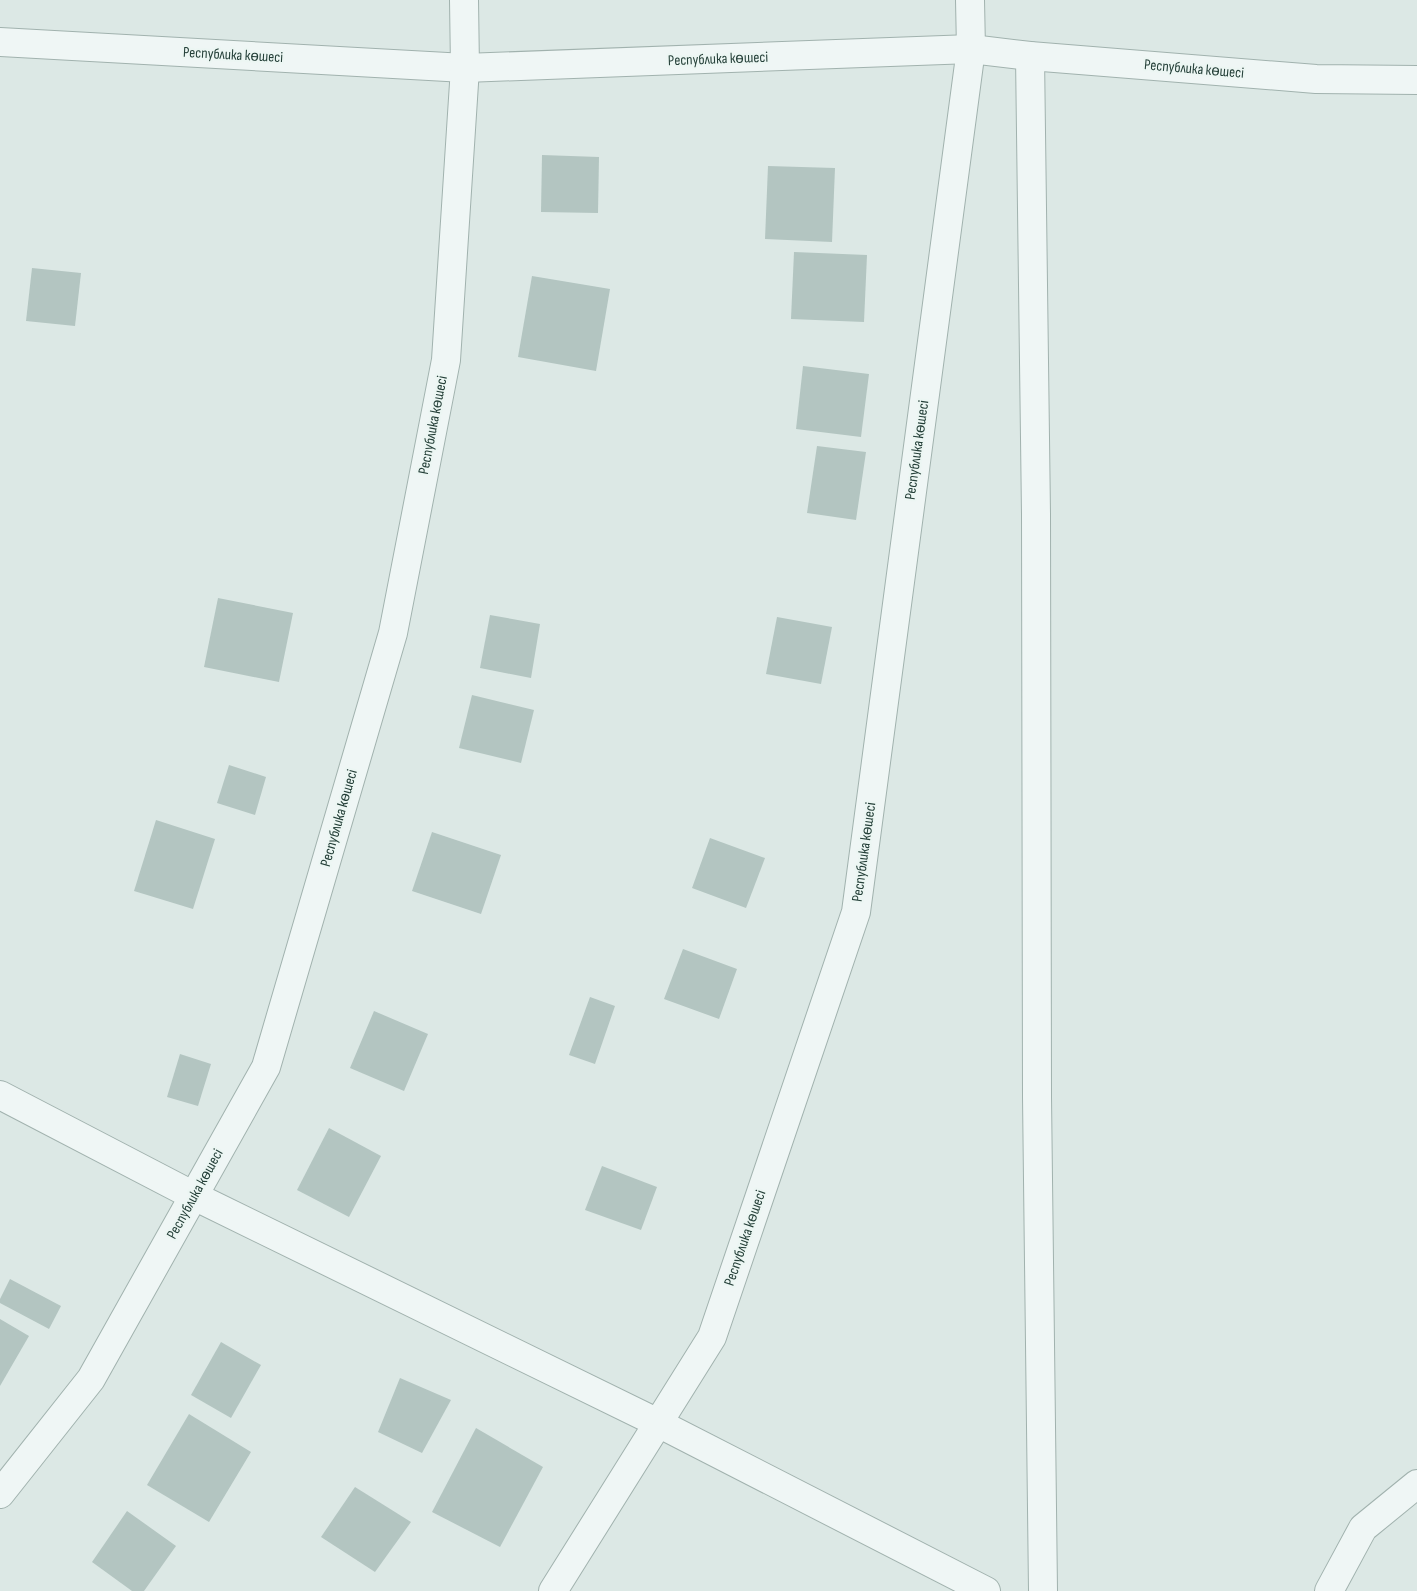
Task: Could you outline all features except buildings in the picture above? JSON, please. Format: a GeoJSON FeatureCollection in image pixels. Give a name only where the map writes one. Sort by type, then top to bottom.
{"type":"FeatureCollection","features":[{"type":"Feature","properties":{"kind":"street","name":"Республика көшесі"},"geometry":{"type":"LineString","coordinates":[[0,1494],[91,1379],[266,1067],[393,633],[446,360],[465,68],[464,0]]}},
{"type":"Feature","properties":{"kind":"street","name":"Республика көшесі"},"geometry":{"type":"LineString","coordinates":[[553,1591],[712,1337],[856,912],[970,49],[970,0]]}},
{"type":"Feature","properties":{"kind":"street","name":"Республика көшесі"},"geometry":{"type":"LineString","coordinates":[[0,42],[465,68],[970,49],[1030,56],[1316,79],[1417,80]]}},
{"type":"Feature","properties":{"kind":"street"},"geometry":{"type":"LineString","coordinates":[[1030,56],[1036,514],[1036,1097],[1042,1591]]}},
{"type":"Feature","properties":{"kind":"street"},"geometry":{"type":"LineString","coordinates":[[0,1095],[194,1196],[658,1423],[986,1591]]}},
{"type":"Feature","properties":{"kind":"street"},"geometry":{"type":"LineString","coordinates":[[1328,1591],[1363,1528],[1417,1484]]}}]}
